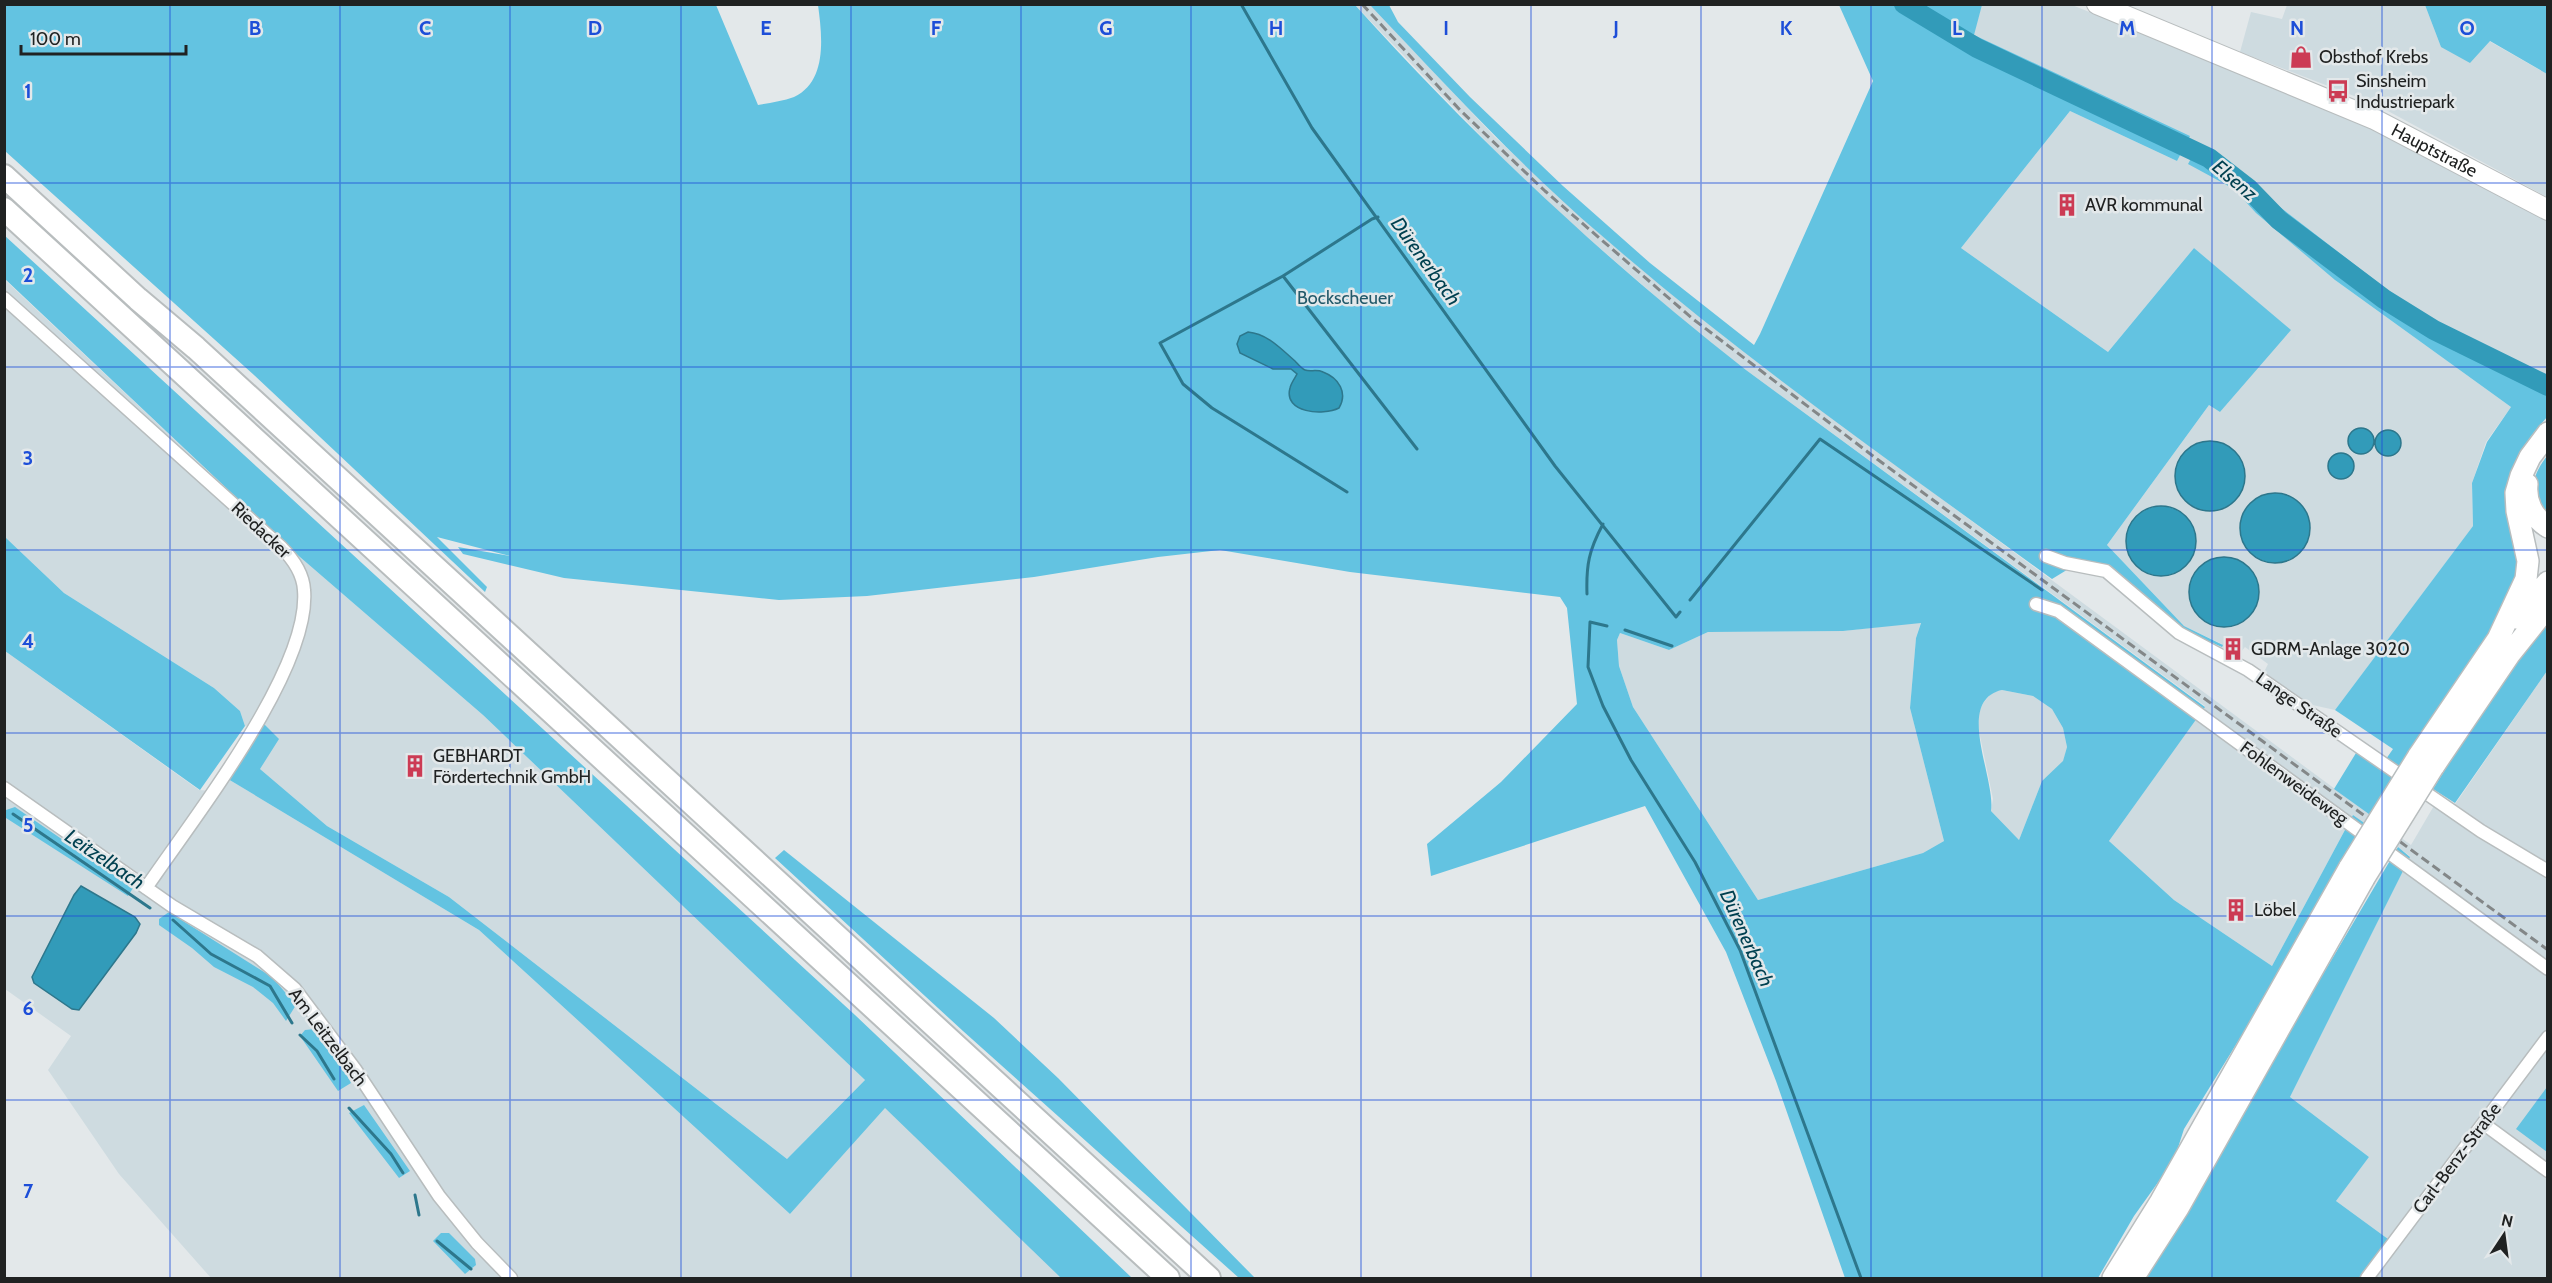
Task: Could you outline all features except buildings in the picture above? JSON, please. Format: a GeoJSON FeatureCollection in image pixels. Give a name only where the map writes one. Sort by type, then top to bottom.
{"type":"FeatureCollection","features":[{"type":"Feature","properties":{"kind":"highway"},"geometry":{"type":"LineString","coordinates":[[4,176],[138,299],[222,372],[1209,1278]]}},
{"type":"Feature","properties":{"kind":"highway"},"geometry":{"type":"LineString","coordinates":[[4,209],[1168,1278]]}},
{"type":"Feature","properties":{"kind":"highway"},"geometry":{"type":"LineString","coordinates":[[2113,1278],[2167,1192],[2498,639],[2526,579],[2528,561],[2517,511],[2516,493],[2530,457],[2547,433]]}},
{"type":"Feature","properties":{"kind":"highway"},"geometry":{"type":"LineString","coordinates":[[2530,457],[2527,498],[2535,516],[2547,527]]}},
{"type":"Feature","properties":{"kind":"highway"},"geometry":{"type":"LineString","coordinates":[[2498,639],[2547,582]]}},
{"type":"Feature","properties":{"kind":"highway"},"geometry":{"type":"LineString","coordinates":[[2425,762],[2547,606]]}},
{"type":"Feature","properties":{"kind":"highway"},"geometry":{"type":"LineString","coordinates":[[2133,1278],[2178,1208],[2357,873]]}},
{"type":"Feature","properties":{"kind":"main road","name":"Hauptstraße"},"geometry":{"type":"LineString","coordinates":[[2097,4],[2374,119],[2547,210]]}},
{"type":"Feature","properties":{"kind":"street","name":"Riedacker"},"geometry":{"type":"LineString","coordinates":[[4,298],[281,547],[295,561],[304,588],[302,621],[282,679],[230,765],[146,888]]}},
{"type":"Feature","properties":{"kind":"street","name":"Lange Straße"},"geometry":{"type":"LineString","coordinates":[[2046,556],[2106,572],[2179,633],[2248,670],[2481,831],[2547,871]]}},
{"type":"Feature","properties":{"kind":"street","name":"Fohlenweideweg"},"geometry":{"type":"LineString","coordinates":[[2036,604],[2067,618],[2547,969]]}},
{"type":"Feature","properties":{"kind":"street","name":"Am Leitzelbach"},"geometry":{"type":"LineString","coordinates":[[4,788],[146,888],[257,956],[295,989],[355,1069],[439,1196],[477,1243],[511,1278]]}},
{"type":"Feature","properties":{"kind":"street","name":"Carl-Benz-Straße"},"geometry":{"type":"LineString","coordinates":[[2367,1278],[2547,1037]]}},
{"type":"Feature","properties":{"kind":"street"},"geometry":{"type":"LineString","coordinates":[[2484,1124],[2547,1171]]}},
{"type":"Feature","properties":{"kind":"shaded area"},"geometry":{"type":"Polygon","coordinates":[[[1355,5],[1370,5],[1495,137],[1600,234],[1652,278],[1916,480],[2411,845],[2435,804],[2449,813],[2547,671],[2547,1278],[2359,1278],[2388,1239],[2336,1201],[2369,1157],[2290,1097],[2410,856],[2353,815],[2272,966],[2174,900],[2109,841],[2205,706],[1692,328],[1564,217],[1502,158],[1355,5]]]}},
{"type":"Feature","properties":{"kind":"shaded area"},"geometry":{"type":"Polygon","coordinates":[[[1982,5],[2072,5],[2379,129],[2547,219],[2547,382],[2444,327],[2398,298],[2335,280],[2511,407],[2486,442],[2472,483],[2473,526],[2335,710],[2308,704],[2264,672],[2268,664],[2245,647],[2237,657],[2222,647],[2222,644],[2184,626],[2107,545],[2209,405],[2220,412],[2290,330],[2194,248],[2108,352],[1961,248],[2070,111],[2177,161],[2189,137],[1973,35],[1982,5]]]}},
{"type":"Feature","properties":{"kind":"shaded area"},"geometry":{"type":"Polygon","coordinates":[[[2287,5],[2425,5],[2441,47],[2489,41],[2547,74],[2547,197],[2375,104],[2240,52],[2251,12],[2282,19],[2287,5]]]}},
{"type":"Feature","properties":{"kind":"shaded area"},"geometry":{"type":"Polygon","coordinates":[[[4,279],[293,551],[483,715],[865,1080],[787,1159],[449,897],[327,826],[260,769],[263,723],[245,726],[240,711],[214,688],[64,593],[5,537],[4,279]]]}},
{"type":"Feature","properties":{"kind":"shaded area"},"geometry":{"type":"Polygon","coordinates":[[[1248,332],[1255,333],[1274,343],[1307,371],[1321,371],[1334,378],[1343,397],[1339,408],[1315,412],[1292,403],[1289,396],[1290,388],[1297,374],[1291,369],[1273,369],[1240,353],[1237,344],[1240,336],[1248,332]]]}},
{"type":"Feature","properties":{"kind":"shaded area"},"geometry":{"type":"Polygon","coordinates":[[[2361,428],[2370,432],[2374,441],[2370,450],[2361,454],[2352,450],[2348,441],[2352,432],[2361,428]]]}},
{"type":"Feature","properties":{"kind":"shaded area"},"geometry":{"type":"Polygon","coordinates":[[[2388,430],[2397,434],[2401,443],[2397,452],[2388,456],[2379,452],[2375,443],[2379,434],[2388,430]]]}},
{"type":"Feature","properties":{"kind":"shaded area"},"geometry":{"type":"Polygon","coordinates":[[[2210,441],[2223,444],[2235,451],[2242,463],[2245,476],[2242,489],[2235,501],[2223,508],[2210,511],[2197,508],[2185,501],[2178,489],[2175,476],[2178,463],[2185,451],[2197,444],[2210,441]]]}},
{"type":"Feature","properties":{"kind":"shaded area"},"geometry":{"type":"Polygon","coordinates":[[[2341,453],[2350,457],[2354,466],[2350,475],[2341,479],[2332,475],[2328,466],[2332,457],[2341,453]]]}},
{"type":"Feature","properties":{"kind":"shaded area"},"geometry":{"type":"Polygon","coordinates":[[[2275,493],[2288,496],[2300,503],[2307,515],[2310,528],[2307,541],[2300,553],[2288,560],[2275,563],[2262,560],[2250,553],[2243,541],[2240,528],[2243,515],[2250,503],[2262,496],[2275,493]]]}},
{"type":"Feature","properties":{"kind":"shaded area"},"geometry":{"type":"Polygon","coordinates":[[[2161,506],[2174,509],[2186,516],[2193,528],[2196,541],[2193,554],[2186,566],[2174,573],[2161,576],[2148,573],[2136,566],[2129,554],[2126,541],[2129,528],[2136,516],[2148,509],[2161,506]]]}},
{"type":"Feature","properties":{"kind":"shaded area"},"geometry":{"type":"Polygon","coordinates":[[[2224,557],[2237,560],[2249,567],[2256,579],[2259,592],[2256,605],[2249,617],[2237,624],[2224,627],[2211,624],[2199,617],[2192,605],[2189,592],[2192,579],[2199,567],[2211,560],[2224,557]]]}},
{"type":"Feature","properties":{"kind":"shaded area"},"geometry":{"type":"Polygon","coordinates":[[[1921,622],[1916,638],[1910,708],[1944,841],[1923,853],[1758,900],[1633,707],[1619,666],[1617,640],[1620,633],[1669,650],[1708,632],[1843,631],[1921,622]]]}},
{"type":"Feature","properties":{"kind":"shaded area"},"geometry":{"type":"Polygon","coordinates":[[[5,651],[199,790],[212,791],[228,779],[479,930],[790,1214],[885,1107],[1061,1278],[211,1278],[119,1174],[48,1070],[71,1036],[5,989],[5,651]]]}},
{"type":"Feature","properties":{"kind":"shaded area"},"geometry":{"type":"Polygon","coordinates":[[[2002,690],[2033,696],[2052,709],[2063,728],[2067,747],[2063,762],[2042,781],[2019,840],[1991,811],[1993,799],[1979,731],[1978,714],[1983,703],[1992,693],[2002,690]]]}},
{"type":"Feature","properties":{"kind":"shaded area"},"geometry":{"type":"Polygon","coordinates":[[[81,886],[135,917],[140,924],[136,933],[79,1010],[72,1009],[34,983],[32,977],[74,895],[81,886]]]}},
{"type":"Feature","properties":{"kind":"green space","name":"Bockscheuer"},"geometry":{"type":"Polygon","coordinates":[[[4,5],[716,5],[758,105],[794,97],[805,90],[813,80],[818,69],[821,43],[818,5],[1355,5],[1446,102],[1542,196],[1694,328],[1746,370],[2205,707],[2109,841],[2174,900],[2272,966],[2353,815],[2370,827],[2184,1129],[2174,1160],[2134,1216],[2098,1278],[1845,1278],[1776,1081],[1726,952],[1645,806],[1431,876],[1427,844],[1501,782],[1577,704],[1567,608],[1560,597],[1350,572],[1220,550],[1158,557],[1034,577],[867,596],[779,600],[564,578],[463,554],[458,547],[510,556],[437,537],[487,587],[485,592],[254,375],[5,151],[4,5]],[[1921,623],[1843,631],[1708,632],[1669,650],[1620,633],[1617,640],[1619,666],[1633,707],[1758,900],[1923,853],[1944,841],[1910,708],[1916,638],[1921,623]],[[2002,690],[1988,697],[1981,709],[1980,742],[1991,797],[1991,811],[2019,840],[2042,781],[2063,761],[2067,747],[2063,728],[2052,709],[2033,696],[2002,690]]]}},
{"type":"Feature","properties":{"kind":"green space"},"geometry":{"type":"Polygon","coordinates":[[[1370,5],[1389,5],[1398,22],[1470,97],[1563,186],[1650,263],[1754,345],[1873,81],[1839,5],[1982,5],[1974,35],[2190,136],[2177,161],[2070,111],[1961,248],[2108,352],[2194,248],[2291,330],[2220,412],[2209,405],[2107,545],[2184,626],[2223,645],[2222,647],[2182,630],[2108,567],[2070,568],[2052,579],[1823,412],[1655,281],[1570,208],[1482,123],[1370,5]]]}},
{"type":"Feature","properties":{"kind":"green space"},"geometry":{"type":"Polygon","coordinates":[[[2425,5],[2547,5],[2547,74],[2490,41],[2470,63],[2441,47],[2425,5]]]}},
{"type":"Feature","properties":{"kind":"green space"},"geometry":{"type":"Polygon","coordinates":[[[2200,147],[2257,189],[2258,194],[2273,205],[2276,204],[2398,298],[2444,327],[2533,374],[2547,376],[2547,417],[2531,436],[2513,469],[2521,563],[2507,615],[2402,770],[2386,759],[2393,749],[2335,710],[2473,526],[2472,483],[2487,442],[2511,407],[2335,280],[2256,213],[2234,189],[2188,164],[2196,149],[2200,147]]]}},
{"type":"Feature","properties":{"kind":"green space"},"geometry":{"type":"Polygon","coordinates":[[[4,235],[855,1015],[1132,1278],[1061,1278],[885,1108],[790,1214],[479,930],[228,779],[263,723],[279,739],[260,769],[327,826],[449,897],[787,1159],[865,1080],[483,715],[293,551],[5,279],[4,235]]]}},
{"type":"Feature","properties":{"kind":"green space"},"geometry":{"type":"Polygon","coordinates":[[[2547,456],[2547,519],[2534,495],[2534,480],[2547,456]]]}},
{"type":"Feature","properties":{"kind":"green space"},"geometry":{"type":"Polygon","coordinates":[[[5,537],[64,593],[214,688],[240,711],[245,726],[200,790],[5,651],[5,537]]]}},
{"type":"Feature","properties":{"kind":"green space"},"geometry":{"type":"Polygon","coordinates":[[[2547,618],[2547,671],[2455,803],[2433,789],[2503,677],[2547,618]]]}},
{"type":"Feature","properties":{"kind":"green space"},"geometry":{"type":"Polygon","coordinates":[[[2356,753],[2396,780],[2373,817],[2334,789],[2356,753]]]}},
{"type":"Feature","properties":{"kind":"green space"},"geometry":{"type":"Polygon","coordinates":[[[15,807],[133,888],[128,896],[6,818],[6,810],[15,807]]]}},
{"type":"Feature","properties":{"kind":"green space"},"geometry":{"type":"Polygon","coordinates":[[[2398,847],[2410,857],[2290,1097],[2369,1157],[2336,1201],[2388,1239],[2359,1278],[2144,1278],[2398,847]]]}},
{"type":"Feature","properties":{"kind":"green space"},"geometry":{"type":"Polygon","coordinates":[[[784,850],[994,1018],[1058,1078],[1255,1278],[1239,1278],[963,1031],[775,858],[784,850]]]}},
{"type":"Feature","properties":{"kind":"green space"},"geometry":{"type":"Polygon","coordinates":[[[169,912],[272,977],[296,1005],[286,1021],[273,1003],[253,987],[214,967],[159,925],[159,919],[169,912]]]}},
{"type":"Feature","properties":{"kind":"green space"},"geometry":{"type":"Polygon","coordinates":[[[315,1029],[332,1047],[351,1083],[338,1091],[300,1036],[305,1030],[315,1029]]]}},
{"type":"Feature","properties":{"kind":"green space"},"geometry":{"type":"Polygon","coordinates":[[[2547,1087],[2547,1152],[2516,1129],[2547,1087]]]}},
{"type":"Feature","properties":{"kind":"green space"},"geometry":{"type":"Polygon","coordinates":[[[364,1105],[410,1171],[399,1178],[349,1113],[364,1105]]]}},
{"type":"Feature","properties":{"kind":"green space"},"geometry":{"type":"Polygon","coordinates":[[[441,1233],[449,1233],[475,1259],[476,1265],[465,1274],[433,1241],[441,1233]]]}},
{"type":"Feature","properties":{"kind":"waterway","name":"Dürenerbach"},"geometry":{"type":"LineString","coordinates":[[1241,4],[1312,128],[1555,466],[1676,617],[1680,612]]}},
{"type":"Feature","properties":{"kind":"waterway","name":"Elsenz"},"geometry":{"type":"LineString","coordinates":[[1904,4],[1977,48],[2209,158],[2249,189],[2279,220],[2384,299],[2434,330],[2548,386]]}},
{"type":"Feature","properties":{"kind":"waterway"},"geometry":{"type":"LineString","coordinates":[[1347,492],[1212,408],[1183,384],[1160,343],[1283,276],[1378,217]]}},
{"type":"Feature","properties":{"kind":"waterway"},"geometry":{"type":"LineString","coordinates":[[1283,276],[1417,449]]}},
{"type":"Feature","properties":{"kind":"waterway"},"geometry":{"type":"LineString","coordinates":[[1690,600],[1820,439],[2042,590]]}},
{"type":"Feature","properties":{"kind":"waterway","name":"Dürenerbach"},"geometry":{"type":"LineString","coordinates":[[1587,594],[1589,558],[1603,524]]}},
{"type":"Feature","properties":{"kind":"waterway","name":"Dürenerbach"},"geometry":{"type":"LineString","coordinates":[[1607,626],[1590,622],[1588,667],[1603,706],[1631,760],[1695,862],[1740,950],[1861,1278]]}},
{"type":"Feature","properties":{"kind":"waterway"},"geometry":{"type":"LineString","coordinates":[[1625,630],[1672,646]]}},
{"type":"Feature","properties":{"kind":"waterway","name":"Leitzelbach"},"geometry":{"type":"LineString","coordinates":[[13,814],[150,908]]}},
{"type":"Feature","properties":{"kind":"waterway","name":"Leitzelbach"},"geometry":{"type":"LineString","coordinates":[[173,920],[211,954],[270,986],[292,1023]]}},
{"type":"Feature","properties":{"kind":"waterway","name":"Leitzelbach"},"geometry":{"type":"LineString","coordinates":[[300,1035],[317,1051],[334,1079]]}},
{"type":"Feature","properties":{"kind":"waterway","name":"Leitzelbach"},"geometry":{"type":"LineString","coordinates":[[349,1108],[391,1154],[403,1173]]}},
{"type":"Feature","properties":{"kind":"waterway","name":"Leitzelbach"},"geometry":{"type":"LineString","coordinates":[[415,1195],[419,1215]]}},
{"type":"Feature","properties":{"kind":"waterway","name":"Leitzelbach"},"geometry":{"type":"LineString","coordinates":[[437,1241],[471,1269]]}},
{"type":"Feature","properties":{"kind":"railway"},"geometry":{"type":"LineString","coordinates":[[1362,4],[1460,110],[1545,191],[1693,319],[1877,459],[2548,950]]}},
{"type":"Feature","properties":{"kind":"place","name":"Obsthof Krebs"},"geometry":{"type":"Point","coordinates":[2301,57]}},
{"type":"Feature","properties":{"kind":"place","name":"Sinsheim Industriepark"},"geometry":{"type":"Point","coordinates":[2338,91]}},
{"type":"Feature","properties":{"kind":"place","name":"AVR kommunal"},"geometry":{"type":"Point","coordinates":[2067,205]}},
{"type":"Feature","properties":{"kind":"place","name":"GDRM-Anlage 3020"},"geometry":{"type":"Point","coordinates":[2233,649]}},
{"type":"Feature","properties":{"kind":"place","name":"GEBHARDT Fördertechnik GmbH"},"geometry":{"type":"Point","coordinates":[415,766]}},
{"type":"Feature","properties":{"kind":"place","name":"Löbel"},"geometry":{"type":"Point","coordinates":[2236,910]}}]}
